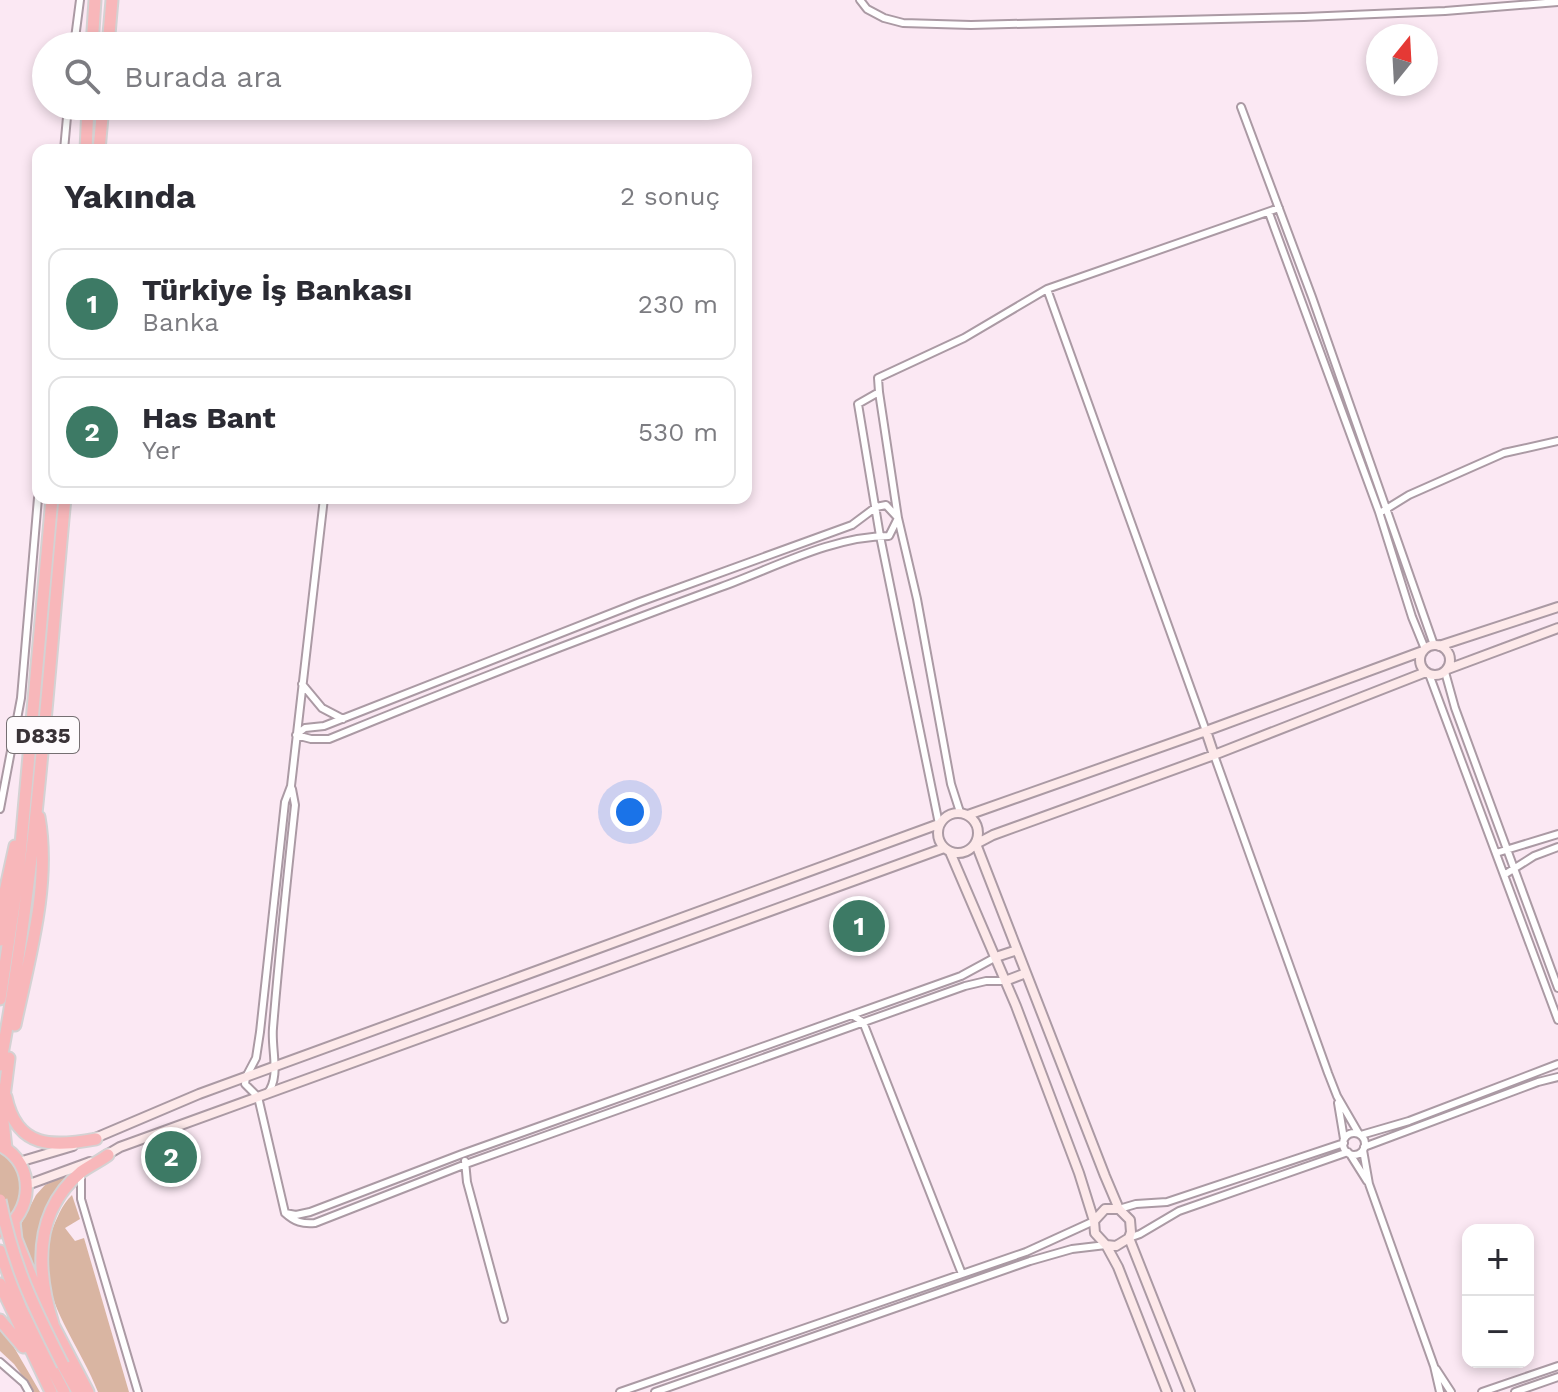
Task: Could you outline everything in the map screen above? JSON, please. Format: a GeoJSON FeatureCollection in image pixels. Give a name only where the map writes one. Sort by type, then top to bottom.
{"type":"FeatureCollection","features":[{"type":"Feature","properties":{"kind":"highway"},"geometry":{"type":"LineString","coordinates":[[93,32],[95,0]]}},
{"type":"Feature","properties":{"kind":"highway"},"geometry":{"type":"LineString","coordinates":[[109,32],[112,0]]}},
{"type":"Feature","properties":{"kind":"highway"},"geometry":{"type":"LineString","coordinates":[[86,144],[87,120]]}},
{"type":"Feature","properties":{"kind":"highway"},"geometry":{"type":"LineString","coordinates":[[100,144],[102,120]]}},
{"type":"Feature","properties":{"kind":"highway","name":"D835"},"geometry":{"type":"LineString","coordinates":[[12,971],[51,504]]}},
{"type":"Feature","properties":{"kind":"highway","name":"D835"},"geometry":{"type":"LineString","coordinates":[[12,971],[36,802],[64,504]]}},
{"type":"Feature","properties":{"kind":"highway"},"geometry":{"type":"LineString","coordinates":[[0,1232],[14,1222],[22,1211],[27,1185],[19,1162],[3,1147],[2,1129],[4,1087],[44,862],[36,802]]}},
{"type":"Feature","properties":{"kind":"highway"},"geometry":{"type":"LineString","coordinates":[[0,940],[11,861],[23,818]]}},
{"type":"Feature","properties":{"kind":"highway"},"geometry":{"type":"LineString","coordinates":[[0,999],[12,971]]}},
{"type":"Feature","properties":{"kind":"highway"},"geometry":{"type":"LineString","coordinates":[[0,1065],[12,971]]}},
{"type":"Feature","properties":{"kind":"highway"},"geometry":{"type":"LineString","coordinates":[[4,1087],[11,1117],[21,1130],[33,1138],[47,1144],[63,1145],[96,1139]]}},
{"type":"Feature","properties":{"kind":"highway"},"geometry":{"type":"LineString","coordinates":[[53,1324],[42,1283],[42,1243],[52,1211],[81,1172],[108,1155]]}},
{"type":"Feature","properties":{"kind":"highway"},"geometry":{"type":"LineString","coordinates":[[0,1200],[18,1272],[52,1368],[51,1392]]}},
{"type":"Feature","properties":{"kind":"highway"},"geometry":{"type":"LineString","coordinates":[[14,1222],[16,1239],[32,1285],[88,1392]]}},
{"type":"Feature","properties":{"kind":"highway"},"geometry":{"type":"LineString","coordinates":[[0,1251],[21,1309],[64,1392]]}},
{"type":"Feature","properties":{"kind":"highway"},"geometry":{"type":"LineString","coordinates":[[0,1284],[52,1368]]}},
{"type":"Feature","properties":{"kind":"highway"},"geometry":{"type":"LineString","coordinates":[[0,1320],[78,1392]]}},
{"type":"Feature","properties":{"kind":"street"},"geometry":{"type":"LineString","coordinates":[[76,32],[80,0]]}},
{"type":"Feature","properties":{"kind":"street"},"geometry":{"type":"LineString","coordinates":[[860,0],[875,14],[903,23],[971,25],[1304,17],[1558,2]]}},
{"type":"Feature","properties":{"kind":"street"},"geometry":{"type":"LineString","coordinates":[[1241,107],[1279,208],[1430,648]]}},
{"type":"Feature","properties":{"kind":"street"},"geometry":{"type":"LineString","coordinates":[[65,144],[67,120]]}},
{"type":"Feature","properties":{"kind":"street"},"geometry":{"type":"LineString","coordinates":[[1190,1392],[1129,1238],[1130,1220],[1119,1209],[976,844],[978,827],[964,814],[951,784],[917,599],[898,518],[878,378],[964,338],[1047,289],[1279,208]]}},
{"type":"Feature","properties":{"kind":"street"},"geometry":{"type":"LineString","coordinates":[[1269,213],[1382,512],[1412,617],[1430,648],[1449,656],[1446,670],[1455,708],[1558,988]]}},
{"type":"Feature","properties":{"kind":"street"},"geometry":{"type":"LineString","coordinates":[[1047,289],[1337,1096],[1360,1135],[1369,1184],[1434,1366],[1440,1392]]}},
{"type":"Feature","properties":{"kind":"street"},"geometry":{"type":"LineString","coordinates":[[879,392],[858,404],[880,536],[939,824],[938,840],[947,850],[996,957],[1069,1145],[1094,1221],[1095,1233],[1118,1267],[1167,1392]]}},
{"type":"Feature","properties":{"kind":"street"},"geometry":{"type":"LineString","coordinates":[[1382,512],[1409,495],[1504,453],[1558,441]]}},
{"type":"Feature","properties":{"kind":"street"},"geometry":{"type":"LineString","coordinates":[[0,809],[21,698],[37,504]]}},
{"type":"Feature","properties":{"kind":"street"},"geometry":{"type":"LineString","coordinates":[[323,504],[256,1058],[245,1084],[262,1096],[285,1213],[302,1224],[315,1223],[466,1164],[965,986],[1005,981],[1026,973]]}},
{"type":"Feature","properties":{"kind":"street"},"geometry":{"type":"LineString","coordinates":[[296,735],[305,728],[324,726],[343,719],[640,602],[852,525],[876,507],[886,505],[898,518]]}},
{"type":"Feature","properties":{"kind":"street"},"geometry":{"type":"LineString","coordinates":[[296,735],[329,739],[644,615],[833,546],[866,536],[889,536],[898,518]]}},
{"type":"Feature","properties":{"kind":"street"},"geometry":{"type":"LineString","coordinates":[[19,1162],[96,1139],[246,1077],[939,824],[951,813],[964,814],[1206,731],[1430,648],[1558,607]]}},
{"type":"Feature","properties":{"kind":"street"},"geometry":{"type":"LineString","coordinates":[[27,1185],[108,1155],[120,1147],[947,850],[965,852],[993,835],[1427,673],[1437,676],[1558,628]]}},
{"type":"Feature","properties":{"kind":"street"},"geometry":{"type":"LineString","coordinates":[[1430,648],[1420,660],[1558,1020]]}},
{"type":"Feature","properties":{"kind":"street"},"geometry":{"type":"LineString","coordinates":[[302,684],[322,708],[343,719]]}},
{"type":"Feature","properties":{"kind":"street"},"geometry":{"type":"LineString","coordinates":[[262,1096],[273,1086],[273,1032],[295,805],[291,786]]}},
{"type":"Feature","properties":{"kind":"street"},"geometry":{"type":"LineString","coordinates":[[1496,853],[1558,834]]}},
{"type":"Feature","properties":{"kind":"street"},"geometry":{"type":"LineString","coordinates":[[1504,875],[1534,856],[1558,847]]}},
{"type":"Feature","properties":{"kind":"street"},"geometry":{"type":"LineString","coordinates":[[1518,913],[1529,909]]}},
{"type":"Feature","properties":{"kind":"street"},"geometry":{"type":"LineString","coordinates":[[285,1213],[296,1215],[310,1212],[462,1154],[961,976],[996,957],[1017,950]]}},
{"type":"Feature","properties":{"kind":"street"},"geometry":{"type":"LineString","coordinates":[[268,959],[279,960]]}},
{"type":"Feature","properties":{"kind":"street"},"geometry":{"type":"LineString","coordinates":[[1542,976],[1552,972]]}},
{"type":"Feature","properties":{"kind":"street"},"geometry":{"type":"LineString","coordinates":[[852,1015],[863,1022],[962,1274]]}},
{"type":"Feature","properties":{"kind":"street"},"geometry":{"type":"LineString","coordinates":[[769,1045],[772,1055]]}},
{"type":"Feature","properties":{"kind":"street"},"geometry":{"type":"LineString","coordinates":[[620,1392],[1046,1244],[1094,1221],[1105,1209],[1167,1202],[1344,1141],[1350,1134],[1360,1135],[1409,1121],[1558,1064]]}},
{"type":"Feature","properties":{"kind":"street"},"geometry":{"type":"LineString","coordinates":[[655,1392],[1030,1261],[1072,1249],[1116,1246],[1179,1211],[1349,1153],[1357,1154],[1364,1148],[1558,1077]]}},
{"type":"Feature","properties":{"kind":"street"},"geometry":{"type":"LineString","coordinates":[[654,1086],[657,1096]]}},
{"type":"Feature","properties":{"kind":"street"},"geometry":{"type":"LineString","coordinates":[[1496,1088],[1499,1097]]}},
{"type":"Feature","properties":{"kind":"street"},"geometry":{"type":"LineString","coordinates":[[1337,1096],[1344,1141],[1369,1184]]}},
{"type":"Feature","properties":{"kind":"street"},"geometry":{"type":"LineString","coordinates":[[462,1154],[504,1319]]}},
{"type":"Feature","properties":{"kind":"street"},"geometry":{"type":"LineString","coordinates":[[81,1172],[81,1199],[138,1392]]}},
{"type":"Feature","properties":{"kind":"street"},"geometry":{"type":"LineString","coordinates":[[0,1362],[24,1383],[29,1392]]}},
{"type":"Feature","properties":{"kind":"street"},"geometry":{"type":"LineString","coordinates":[[1434,1366],[1451,1392]]}},
{"type":"Feature","properties":{"kind":"street"},"geometry":{"type":"LineString","coordinates":[[1482,1392],[1558,1366]]}},
{"type":"Feature","properties":{"kind":"street"},"geometry":{"type":"LineString","coordinates":[[1,1377],[11,1372]]}},
{"type":"Feature","properties":{"kind":"street"},"geometry":{"type":"LineString","coordinates":[[1515,1392],[1558,1377]]}},
{"type":"Feature","properties":{"kind":"shaded area"},"geometry":{"type":"Polygon","coordinates":[[[0,1151],[16,1167],[21,1187],[15,1207],[0,1224],[0,1151]]]}},
{"type":"Feature","properties":{"kind":"shaded area"},"geometry":{"type":"Polygon","coordinates":[[[83,1166],[65,1183],[37,1247],[37,1281],[21,1238],[21,1224],[36,1195],[45,1185],[83,1166]]]}},
{"type":"Feature","properties":{"kind":"shaded area"},"geometry":{"type":"Polygon","coordinates":[[[72,1195],[80,1219],[65,1228],[75,1241],[84,1238],[129,1392],[98,1392],[52,1296],[47,1255],[51,1233],[62,1208],[72,1195]]]}},
{"type":"Feature","properties":{"kind":"shaded area"},"geometry":{"type":"Polygon","coordinates":[[[0,1329],[8,1337],[40,1392],[34,1392],[14,1364],[0,1351],[0,1329]]]}},
{"type":"Feature","properties":{"kind":"place","name":"Türkiye İş Bankası"},"geometry":{"type":"Point","coordinates":[859,926]}},
{"type":"Feature","properties":{"kind":"place","name":"Has Bant"},"geometry":{"type":"Point","coordinates":[171,1157]}}]}
